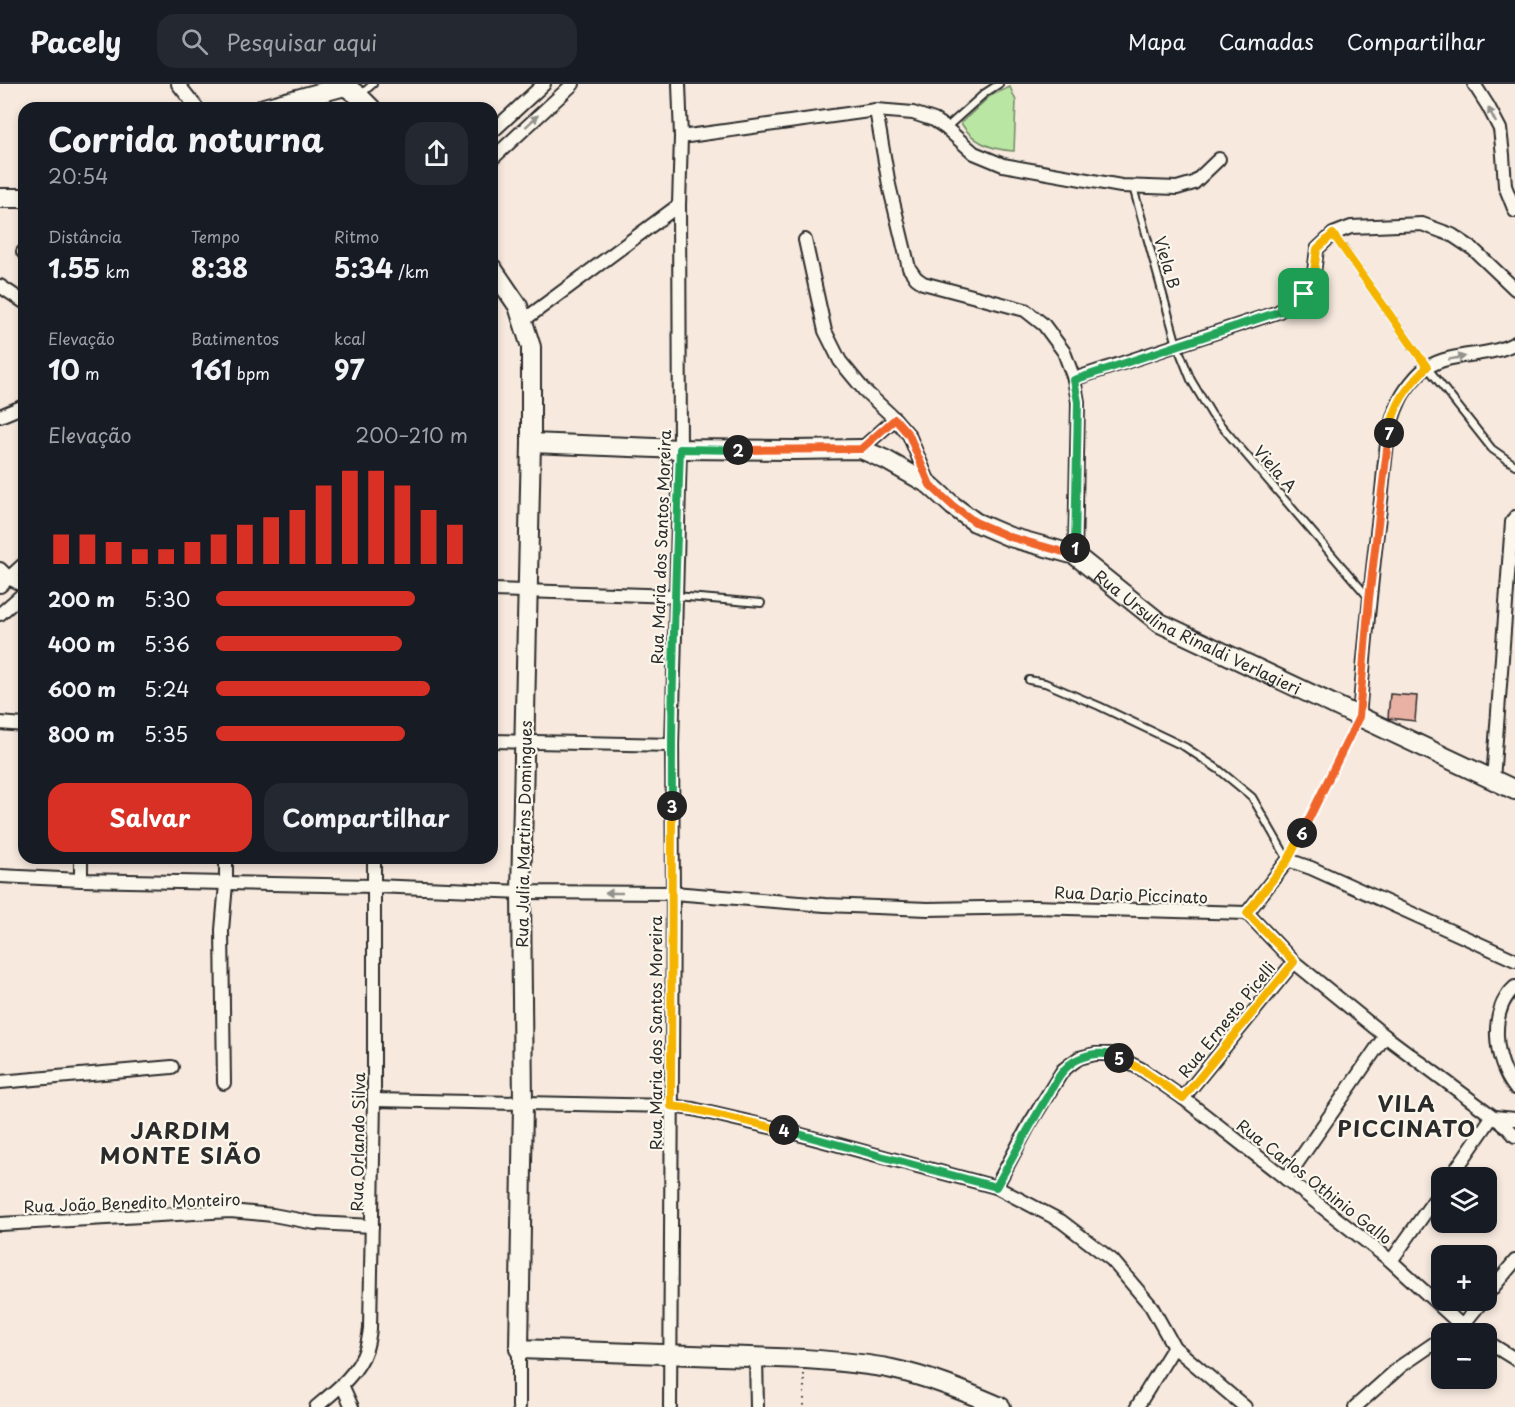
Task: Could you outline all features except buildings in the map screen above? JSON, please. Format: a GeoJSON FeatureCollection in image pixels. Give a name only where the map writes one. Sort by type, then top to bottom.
{"type":"FeatureCollection","features":[{"type":"Feature","properties":{"kind":"main road"},"geometry":{"type":"LineString","coordinates":[[302,102],[354,94]]}},
{"type":"Feature","properties":{"kind":"main road"},"geometry":{"type":"LineString","coordinates":[[0,198],[18,198]]}},
{"type":"Feature","properties":{"kind":"main road","name":"Rua Julia Martins Domingues"},"geometry":{"type":"LineString","coordinates":[[498,277],[518,306],[531,346],[521,892],[523,1104],[519,1348]]}},
{"type":"Feature","properties":{"kind":"main road","name":"Rua Ursulina Rinaldi Verlagieri"},"geometry":{"type":"LineString","coordinates":[[531,443],[680,449],[861,449],[886,460],[930,485],[975,522],[1010,537],[1074,555],[1160,623],[1515,790]]}},
{"type":"Feature","properties":{"kind":"main road"},"geometry":{"type":"LineString","coordinates":[[519,1348],[848,1362],[892,1369],[952,1386],[1001,1407]]}},
{"type":"Feature","properties":{"kind":"street"},"geometry":{"type":"LineString","coordinates":[[178,84],[192,102]]}},
{"type":"Feature","properties":{"kind":"street"},"geometry":{"type":"LineString","coordinates":[[498,126],[544,84]]}},
{"type":"Feature","properties":{"kind":"street"},"geometry":{"type":"LineString","coordinates":[[498,153],[573,84]]}},
{"type":"Feature","properties":{"kind":"street","name":"Rua Maria dos Santos Moreira"},"geometry":{"type":"LineString","coordinates":[[670,1407],[672,745],[680,449],[681,136],[679,84]]}},
{"type":"Feature","properties":{"kind":"street"},"geometry":{"type":"LineString","coordinates":[[1474,84],[1500,129],[1505,186],[1515,211]]}},
{"type":"Feature","properties":{"kind":"street"},"geometry":{"type":"LineString","coordinates":[[876,110],[889,185],[909,268],[916,278],[923,283],[1025,310],[1044,325],[1064,352],[1074,380],[1078,402],[1074,555]]}},
{"type":"Feature","properties":{"kind":"street"},"geometry":{"type":"LineString","coordinates":[[681,136],[876,110],[913,113],[934,120],[974,153],[1003,165],[1121,186],[1177,188],[1194,183],[1219,159]]}},
{"type":"Feature","properties":{"kind":"street"},"geometry":{"type":"LineString","coordinates":[[524,320],[679,205]]}},
{"type":"Feature","properties":{"kind":"street"},"geometry":{"type":"LineString","coordinates":[[1074,380],[1278,312],[1304,294],[1314,273],[1317,249],[1333,234],[1351,227],[1422,224],[1452,235],[1473,249],[1515,289]]}},
{"type":"Feature","properties":{"kind":"street"},"geometry":{"type":"LineString","coordinates":[[805,240],[825,331],[840,361],[864,390],[909,435],[930,485]]}},
{"type":"Feature","properties":{"kind":"street"},"geometry":{"type":"LineString","coordinates":[[0,286],[18,298]]}},
{"type":"Feature","properties":{"kind":"street"},"geometry":{"type":"LineString","coordinates":[[1359,717],[1369,599],[1389,430],[1399,401],[1427,367],[1445,360],[1489,352],[1515,343]]}},
{"type":"Feature","properties":{"kind":"street"},"geometry":{"type":"LineString","coordinates":[[0,416],[18,408]]}},
{"type":"Feature","properties":{"kind":"street"},"geometry":{"type":"LineString","coordinates":[[861,449],[895,419]]}},
{"type":"Feature","properties":{"kind":"street"},"geometry":{"type":"LineString","coordinates":[[1493,780],[1512,522],[1515,516]]}},
{"type":"Feature","properties":{"kind":"street"},"geometry":{"type":"LineString","coordinates":[[3,578],[18,568]]}},
{"type":"Feature","properties":{"kind":"street"},"geometry":{"type":"LineString","coordinates":[[3,578],[18,584]]}},
{"type":"Feature","properties":{"kind":"street"},"geometry":{"type":"LineString","coordinates":[[498,590],[675,596]]}},
{"type":"Feature","properties":{"kind":"street"},"geometry":{"type":"LineString","coordinates":[[0,614],[18,598]]}},
{"type":"Feature","properties":{"kind":"street"},"geometry":{"type":"LineString","coordinates":[[0,723],[18,724]]}},
{"type":"Feature","properties":{"kind":"street"},"geometry":{"type":"LineString","coordinates":[[498,741],[672,745]]}},
{"type":"Feature","properties":{"kind":"street"},"geometry":{"type":"LineString","coordinates":[[1515,960],[1288,860],[1247,913],[1294,962],[1385,1036],[1507,1127],[1515,1136]]}},
{"type":"Feature","properties":{"kind":"street"},"geometry":{"type":"LineString","coordinates":[[81,864],[81,880]]}},
{"type":"Feature","properties":{"kind":"street"},"geometry":{"type":"LineString","coordinates":[[224,1083],[222,930],[226,864]]}},
{"type":"Feature","properties":{"kind":"street","name":"Rua Orlando Silva"},"geometry":{"type":"LineString","coordinates":[[316,1407],[342,1385],[358,1366],[366,1349],[370,1329],[374,1100],[374,864]]}},
{"type":"Feature","properties":{"kind":"street","name":"Rua Dario Piccinato"},"geometry":{"type":"LineString","coordinates":[[0,876],[521,892],[673,893],[836,906],[928,909],[1033,907],[1247,913]]}},
{"type":"Feature","properties":{"kind":"street","name":"Rua Ernesto Picelli"},"geometry":{"type":"LineString","coordinates":[[1183,1098],[1294,962]]}},
{"type":"Feature","properties":{"kind":"street"},"geometry":{"type":"LineString","coordinates":[[1515,987],[1501,1006],[1497,1023],[1498,1047],[1508,1079],[1515,1088]]}},
{"type":"Feature","properties":{"kind":"street"},"geometry":{"type":"LineString","coordinates":[[1286,1179],[1385,1036]]}},
{"type":"Feature","properties":{"kind":"street","name":"Rua Carlos Othinio Gallo"},"geometry":{"type":"LineString","coordinates":[[996,1187],[1029,1125],[1063,1070],[1078,1058],[1095,1054],[1111,1054],[1141,1069],[1183,1098],[1390,1262],[1459,1323]]}},
{"type":"Feature","properties":{"kind":"street"},"geometry":{"type":"LineString","coordinates":[[0,1082],[172,1067]]}},
{"type":"Feature","properties":{"kind":"street"},"geometry":{"type":"LineString","coordinates":[[374,1100],[671,1106],[693,1109],[783,1130],[996,1187],[1061,1221],[1112,1260],[1152,1306],[1174,1347],[1245,1407]]}},
{"type":"Feature","properties":{"kind":"street"},"geometry":{"type":"LineString","coordinates":[[1492,1117],[1515,1119]]}},
{"type":"Feature","properties":{"kind":"street"},"geometry":{"type":"LineString","coordinates":[[1458,1167],[1492,1117]]}},
{"type":"Feature","properties":{"kind":"street"},"geometry":{"type":"LineString","coordinates":[[1390,1262],[1431,1204]]}},
{"type":"Feature","properties":{"kind":"street","name":"Rua João Benedito Monteiro"},"geometry":{"type":"LineString","coordinates":[[0,1224],[230,1211],[273,1215],[315,1223],[372,1226]]}},
{"type":"Feature","properties":{"kind":"street"},"geometry":{"type":"LineString","coordinates":[[1497,1283],[1515,1261]]}},
{"type":"Feature","properties":{"kind":"street"},"geometry":{"type":"LineString","coordinates":[[1464,1323],[1474,1311]]}},
{"type":"Feature","properties":{"kind":"street"},"geometry":{"type":"LineString","coordinates":[[1355,1407],[1401,1366],[1431,1346]]}},
{"type":"Feature","properties":{"kind":"street"},"geometry":{"type":"LineString","coordinates":[[1137,1407],[1174,1347]]}},
{"type":"Feature","properties":{"kind":"street"},"geometry":{"type":"LineString","coordinates":[[519,1348],[519,1407]]}},
{"type":"Feature","properties":{"kind":"street"},"geometry":{"type":"LineString","coordinates":[[1497,1348],[1515,1359]]}},
{"type":"Feature","properties":{"kind":"street"},"geometry":{"type":"LineString","coordinates":[[756,1357],[757,1407]]}},
{"type":"Feature","properties":{"kind":"street"},"geometry":{"type":"LineString","coordinates":[[342,1385],[352,1407]]}},
{"type":"Feature","properties":{"kind":"lane"},"geometry":{"type":"LineString","coordinates":[[354,94],[374,84]]}},
{"type":"Feature","properties":{"kind":"lane"},"geometry":{"type":"LineString","coordinates":[[946,128],[985,93],[999,84]]}},
{"type":"Feature","properties":{"kind":"lane","name":"Viela B"},"geometry":{"type":"LineString","coordinates":[[1132,187],[1177,345]]}},
{"type":"Feature","properties":{"kind":"lane"},"geometry":{"type":"LineString","coordinates":[[1333,234],[1427,367],[1492,449],[1515,465]]}},
{"type":"Feature","properties":{"kind":"lane","name":"Viela A"},"geometry":{"type":"LineString","coordinates":[[1177,345],[1191,380],[1212,415],[1369,599]]}},
{"type":"Feature","properties":{"kind":"lane"},"geometry":{"type":"LineString","coordinates":[[675,596],[761,603]]}},
{"type":"Feature","properties":{"kind":"lane"},"geometry":{"type":"LineString","coordinates":[[1029,680],[1045,682],[1099,706],[1185,747],[1218,769],[1252,796],[1288,860]]}},
{"type":"Feature","properties":{"kind":"path"},"geometry":{"type":"LineString","coordinates":[[1288,860],[1359,717]]}},
{"type":"Feature","properties":{"kind":"path"},"geometry":{"type":"LineString","coordinates":[[804,1359],[804,1407]]}},
{"type":"Feature","properties":{"kind":"green space"},"geometry":{"type":"Polygon","coordinates":[[[1010,87],[1016,101],[1014,151],[984,144],[971,136],[961,123],[990,96],[1010,87]]]}},
{"type":"Feature","properties":{"kind":"district","name":"VILA PICCINATO"},"geometry":{"type":"Point","coordinates":[1407,1114]}},
{"type":"Feature","properties":{"kind":"district","name":"JARDIM MONTE SIÃO"},"geometry":{"type":"Point","coordinates":[181,1142]}},
{"type":"Feature","properties":{"kind":"route"},"geometry":{"type":"LineString","coordinates":[[1333,234],[1427,367],[1399,401],[1389,430],[1369,599],[1359,717],[1288,860],[1247,913],[1294,962],[1183,1098],[1141,1069],[1111,1054],[1095,1054],[1078,1058],[1063,1070],[1029,1125],[996,1187],[783,1130],[671,1106],[672,745],[680,449],[861,449],[895,419],[909,435],[930,485],[953,506],[975,522],[1010,537],[1074,555],[1078,402],[1074,380],[1278,312],[1304,294],[1314,273],[1317,249],[1333,234]]}}]}
